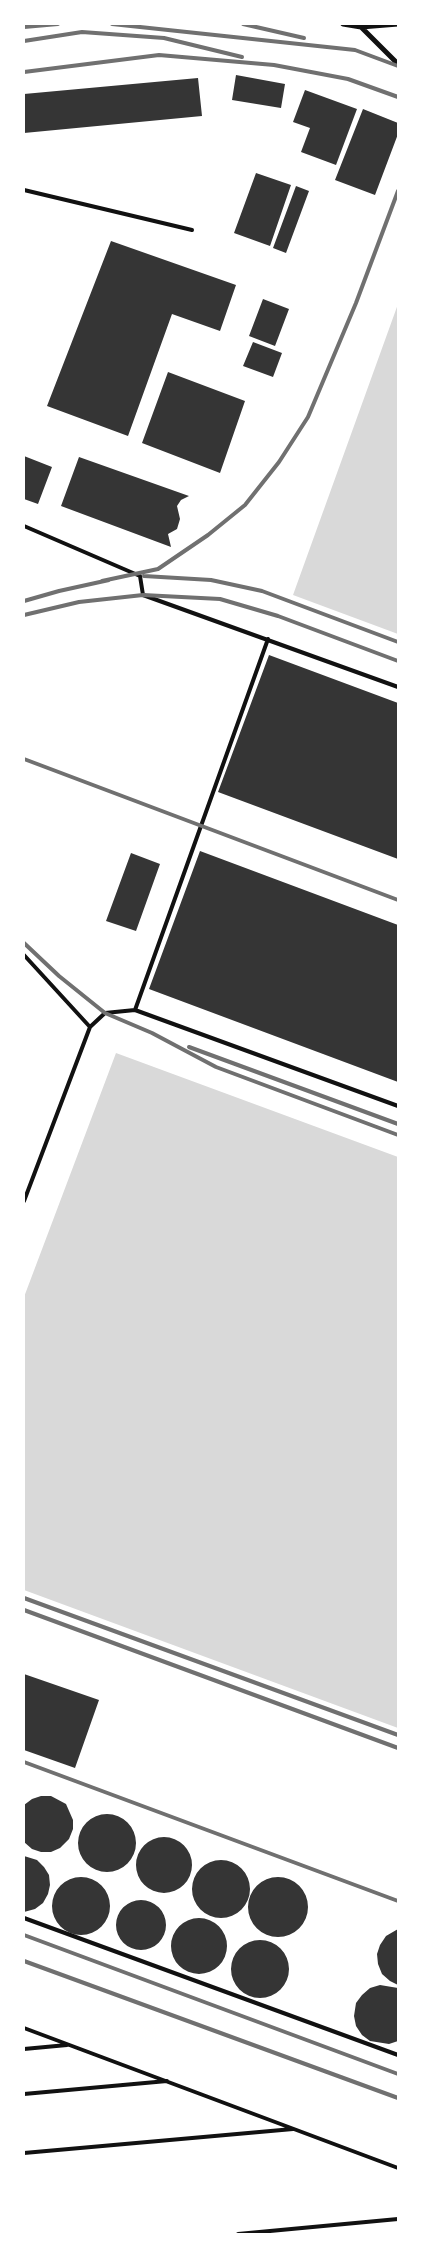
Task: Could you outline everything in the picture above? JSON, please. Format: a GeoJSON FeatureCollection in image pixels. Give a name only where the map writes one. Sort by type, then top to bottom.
{"type":"FeatureCollection","features":[{"type":"Feature","properties":{"kind":"street"},"geometry":{"type":"LineString","coordinates":[[343,24],[361,27],[398,24]]}},
{"type":"Feature","properties":{"kind":"street"},"geometry":{"type":"LineString","coordinates":[[361,27],[398,64]]}},
{"type":"Feature","properties":{"kind":"lane"},"geometry":{"type":"LineString","coordinates":[[24,190],[192,230]]}},
{"type":"Feature","properties":{"kind":"lane"},"geometry":{"type":"LineString","coordinates":[[24,526],[140,576],[143,595],[398,686]]}},
{"type":"Feature","properties":{"kind":"lane"},"geometry":{"type":"LineString","coordinates":[[135,1010],[268,639]]}},
{"type":"Feature","properties":{"kind":"lane"},"geometry":{"type":"LineString","coordinates":[[24,955],[90,1027]]}},
{"type":"Feature","properties":{"kind":"lane"},"geometry":{"type":"LineString","coordinates":[[24,1201],[90,1027],[105,1013],[135,1010],[398,1106]]}},
{"type":"Feature","properties":{"kind":"lane"},"geometry":{"type":"LineString","coordinates":[[24,1918],[398,2055]]}},
{"type":"Feature","properties":{"kind":"lane"},"geometry":{"type":"LineString","coordinates":[[24,2028],[398,2168]]}},
{"type":"Feature","properties":{"kind":"lane"},"geometry":{"type":"LineString","coordinates":[[24,2049],[69,2045]]}},
{"type":"Feature","properties":{"kind":"lane"},"geometry":{"type":"LineString","coordinates":[[24,2094],[169,2081]]}},
{"type":"Feature","properties":{"kind":"lane"},"geometry":{"type":"LineString","coordinates":[[24,2153],[295,2129]]}},
{"type":"Feature","properties":{"kind":"lane"},"geometry":{"type":"LineString","coordinates":[[238,2234],[398,2219]]}},
{"type":"Feature","properties":{"kind":"shaded area"},"geometry":{"type":"Polygon","coordinates":[[[398,304],[398,634],[293,595],[398,304]]]}},
{"type":"Feature","properties":{"kind":"shaded area"},"geometry":{"type":"Polygon","coordinates":[[[116,1053],[398,1157],[398,1728],[24,1590],[24,1297],[116,1053]]]}},
{"type":"Feature","properties":{"kind":"building"},"geometry":{"type":"Polygon","coordinates":[[[236,75],[285,84],[281,108],[232,100],[236,75]]]}},
{"type":"Feature","properties":{"kind":"building"},"geometry":{"type":"Polygon","coordinates":[[[198,78],[202,116],[24,133],[24,94],[198,78]]]}},
{"type":"Feature","properties":{"kind":"building"},"geometry":{"type":"Polygon","coordinates":[[[305,90],[357,109],[336,165],[301,152],[310,128],[293,122],[305,90]]]}},
{"type":"Feature","properties":{"kind":"building"},"geometry":{"type":"Polygon","coordinates":[[[363,109],[398,123],[398,134],[375,195],[335,180],[363,109]]]}},
{"type":"Feature","properties":{"kind":"building"},"geometry":{"type":"Polygon","coordinates":[[[256,173],[291,185],[270,246],[234,233],[256,173]]]}},
{"type":"Feature","properties":{"kind":"building"},"geometry":{"type":"Polygon","coordinates":[[[296,186],[309,191],[286,253],[273,248],[296,186]]]}},
{"type":"Feature","properties":{"kind":"building"},"geometry":{"type":"Polygon","coordinates":[[[111,241],[236,285],[220,331],[172,314],[128,436],[47,406],[111,241]]]}},
{"type":"Feature","properties":{"kind":"building"},"geometry":{"type":"Polygon","coordinates":[[[263,299],[289,309],[275,346],[249,336],[263,299]]]}},
{"type":"Feature","properties":{"kind":"building"},"geometry":{"type":"Polygon","coordinates":[[[253,342],[282,353],[273,377],[243,366],[253,342]]]}},
{"type":"Feature","properties":{"kind":"building"},"geometry":{"type":"Polygon","coordinates":[[[168,372],[245,401],[220,473],[142,443],[168,372]]]}},
{"type":"Feature","properties":{"kind":"building"},"geometry":{"type":"Polygon","coordinates":[[[24,456],[52,467],[38,504],[24,499],[24,456]]]}},
{"type":"Feature","properties":{"kind":"building"},"geometry":{"type":"Polygon","coordinates":[[[79,457],[189,496],[181,500],[177,506],[180,519],[177,529],[168,534],[171,547],[61,506],[79,457]]]}},
{"type":"Feature","properties":{"kind":"building"},"geometry":{"type":"Polygon","coordinates":[[[269,655],[398,703],[398,859],[218,792],[269,655]]]}},
{"type":"Feature","properties":{"kind":"building"},"geometry":{"type":"Polygon","coordinates":[[[200,851],[398,925],[398,1082],[149,989],[200,851]]]}},
{"type":"Feature","properties":{"kind":"building"},"geometry":{"type":"Polygon","coordinates":[[[131,853],[160,864],[136,931],[106,921],[131,853]]]}},
{"type":"Feature","properties":{"kind":"building"},"geometry":{"type":"Polygon","coordinates":[[[24,1674],[99,1700],[75,1768],[24,1750],[24,1674]]]}},
{"type":"Feature","properties":{"kind":"building"},"geometry":{"type":"Polygon","coordinates":[[[41,1796],[51,1796],[66,1804],[73,1820],[73,1829],[69,1839],[60,1848],[51,1852],[41,1852],[32,1849],[24,1842],[24,1805],[32,1799],[41,1796]]]}},
{"type":"Feature","properties":{"kind":"building"},"geometry":{"type":"Polygon","coordinates":[[[107,1814],[123,1819],[131,1827],[136,1843],[131,1859],[123,1867],[107,1872],[91,1867],[83,1859],[78,1843],[83,1827],[91,1819],[107,1814]]]}},
{"type":"Feature","properties":{"kind":"building"},"geometry":{"type":"Polygon","coordinates":[[[164,1837],[175,1839],[184,1845],[190,1854],[192,1865],[190,1876],[184,1885],[175,1891],[164,1893],[153,1891],[144,1885],[138,1876],[136,1865],[138,1854],[144,1845],[153,1839],[164,1837]]]}},
{"type":"Feature","properties":{"kind":"building"},"geometry":{"type":"Polygon","coordinates":[[[24,1856],[37,1860],[44,1867],[49,1875],[50,1885],[43,1903],[35,1909],[24,1912],[24,1856]]]}},
{"type":"Feature","properties":{"kind":"building"},"geometry":{"type":"Polygon","coordinates":[[[221,1860],[237,1865],[245,1873],[250,1889],[245,1905],[237,1913],[221,1918],[205,1913],[197,1905],[192,1889],[197,1873],[205,1865],[221,1860]]]}},
{"type":"Feature","properties":{"kind":"building"},"geometry":{"type":"Polygon","coordinates":[[[81,1877],[97,1882],[105,1890],[110,1906],[105,1922],[97,1930],[81,1935],[65,1930],[57,1922],[52,1906],[57,1890],[65,1882],[81,1877]]]}},
{"type":"Feature","properties":{"kind":"building"},"geometry":{"type":"Polygon","coordinates":[[[278,1877],[294,1882],[299,1886],[303,1891],[308,1907],[303,1923],[299,1928],[294,1932],[278,1937],[262,1932],[257,1928],[253,1923],[248,1907],[253,1891],[257,1886],[262,1882],[278,1877]]]}},
{"type":"Feature","properties":{"kind":"building"},"geometry":{"type":"Polygon","coordinates":[[[136,1900],[146,1900],[159,1907],[166,1920],[166,1930],[159,1943],[146,1950],[136,1950],[127,1946],[120,1939],[116,1930],[116,1920],[120,1911],[127,1904],[136,1900]]]}},
{"type":"Feature","properties":{"kind":"building"},"geometry":{"type":"Polygon","coordinates":[[[193,1918],[205,1918],[219,1926],[227,1940],[225,1957],[219,1966],[205,1974],[193,1974],[183,1969],[176,1962],[171,1952],[171,1940],[176,1930],[183,1923],[193,1918]]]}},
{"type":"Feature","properties":{"kind":"building"},"geometry":{"type":"Polygon","coordinates":[[[398,1929],[398,1985],[382,1974],[377,1954],[386,1936],[398,1929]]]}},
{"type":"Feature","properties":{"kind":"building"},"geometry":{"type":"Polygon","coordinates":[[[260,1940],[276,1945],[284,1953],[289,1969],[284,1985],[276,1993],[260,1998],[244,1993],[236,1985],[231,1969],[236,1953],[244,1945],[260,1940]]]}},
{"type":"Feature","properties":{"kind":"building"},"geometry":{"type":"Polygon","coordinates":[[[380,1985],[398,1988],[398,2041],[389,2044],[370,2041],[362,2035],[356,2026],[354,2016],[356,2003],[362,1995],[370,1988],[380,1985]]]}},
{"type":"Feature","properties":{"kind":"railway"},"geometry":{"type":"LineString","coordinates":[[24,27],[58,24]]}},
{"type":"Feature","properties":{"kind":"railway"},"geometry":{"type":"LineString","coordinates":[[112,24],[355,50],[398,66]]}},
{"type":"Feature","properties":{"kind":"railway"},"geometry":{"type":"LineString","coordinates":[[243,24],[304,38]]}},
{"type":"Feature","properties":{"kind":"railway"},"geometry":{"type":"LineString","coordinates":[[24,41],[82,32],[164,38],[242,57]]}},
{"type":"Feature","properties":{"kind":"railway"},"geometry":{"type":"LineString","coordinates":[[24,72],[159,55],[274,65],[348,79],[398,97]]}},
{"type":"Feature","properties":{"kind":"railway"},"geometry":{"type":"LineString","coordinates":[[102,581],[158,569],[208,535],[245,505],[279,462],[308,417],[356,303],[398,191]]}},
{"type":"Feature","properties":{"kind":"railway"},"geometry":{"type":"LineString","coordinates":[[144,576],[211,580],[262,591],[398,642]]}},
{"type":"Feature","properties":{"kind":"railway"},"geometry":{"type":"LineString","coordinates":[[24,601],[109,580]]}},
{"type":"Feature","properties":{"kind":"railway"},"geometry":{"type":"LineString","coordinates":[[24,615],[79,602],[143,595],[220,599],[278,616],[398,661]]}},
{"type":"Feature","properties":{"kind":"railway"},"geometry":{"type":"LineString","coordinates":[[24,759],[398,900]]}},
{"type":"Feature","properties":{"kind":"railway"},"geometry":{"type":"LineString","coordinates":[[24,943],[59,976],[105,1013],[152,1033],[216,1067],[398,1135]]}},
{"type":"Feature","properties":{"kind":"railway"},"geometry":{"type":"LineString","coordinates":[[189,1047],[398,1124]]}},
{"type":"Feature","properties":{"kind":"railway"},"geometry":{"type":"LineString","coordinates":[[24,1598],[398,1735]]}},
{"type":"Feature","properties":{"kind":"railway"},"geometry":{"type":"LineString","coordinates":[[24,1610],[398,1748]]}},
{"type":"Feature","properties":{"kind":"railway"},"geometry":{"type":"LineString","coordinates":[[24,1762],[398,1901]]}},
{"type":"Feature","properties":{"kind":"railway"},"geometry":{"type":"LineString","coordinates":[[24,1935],[398,2074]]}},
{"type":"Feature","properties":{"kind":"railway"},"geometry":{"type":"LineString","coordinates":[[24,1961],[398,2098]]}}]}
